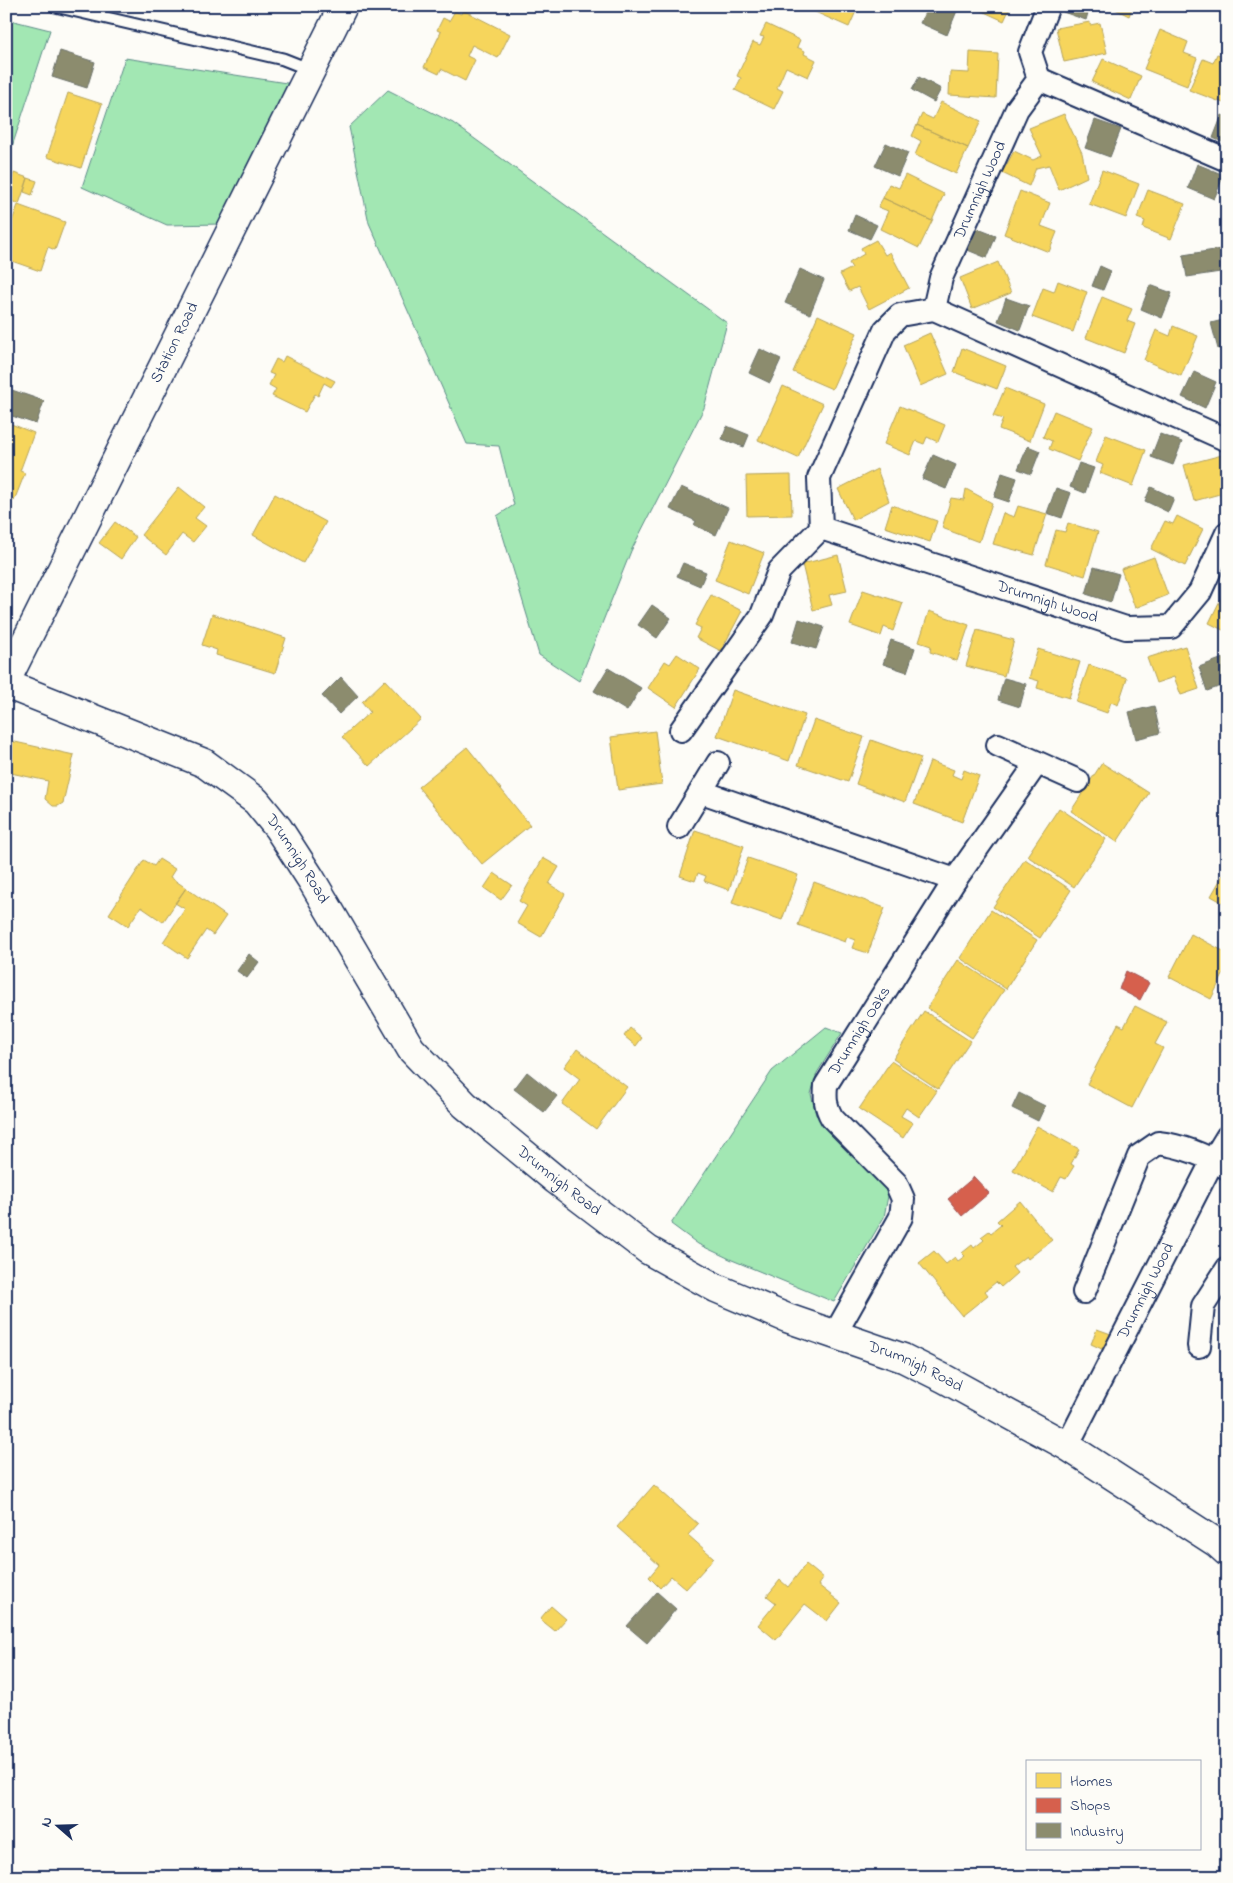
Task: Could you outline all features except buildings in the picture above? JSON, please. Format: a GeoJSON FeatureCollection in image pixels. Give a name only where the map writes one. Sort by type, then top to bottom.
{"type":"FeatureCollection","features":[{"type":"Feature","properties":{"kind":"main road","name":"Station Road"},"geometry":{"type":"LineString","coordinates":[[6,683],[270,150],[313,70],[343,6]]}},
{"type":"Feature","properties":{"kind":"main road","name":"Drumnigh Road"},"geometry":{"type":"LineString","coordinates":[[6,683],[204,763],[256,801],[278,828],[312,880],[411,1049],[466,1105],[556,1180],[648,1250],[716,1288],[787,1318],[903,1358],[1067,1446],[1209,1538],[1227,1552]]}},
{"type":"Feature","properties":{"kind":"street"},"geometry":{"type":"LineString","coordinates":[[1048,6],[1030,52],[1039,79],[1227,160]]}},
{"type":"Feature","properties":{"kind":"street","name":"Drumnigh Wood"},"geometry":{"type":"LineString","coordinates":[[934,309],[941,278],[1017,109],[1039,79]]}},
{"type":"Feature","properties":{"kind":"street"},"geometry":{"type":"LineString","coordinates":[[681,730],[762,615],[779,571],[822,528],[819,478],[885,330],[900,315],[934,309],[1227,440]]}},
{"type":"Feature","properties":{"kind":"street","name":"Drumnigh Wood"},"geometry":{"type":"LineString","coordinates":[[822,528],[1126,628],[1171,626],[1200,592],[1227,533]]}},
{"type":"Feature","properties":{"kind":"street"},"geometry":{"type":"LineString","coordinates":[[998,745],[1078,781]]}},
{"type":"Feature","properties":{"kind":"street","name":"Drumnigh Oaks"},"geometry":{"type":"LineString","coordinates":[[834,1334],[901,1217],[903,1199],[896,1183],[832,1118],[826,1109],[826,1085],[955,880],[1037,762]]}},
{"type":"Feature","properties":{"kind":"street"},"geometry":{"type":"LineString","coordinates":[[679,827],[718,763]]}},
{"type":"Feature","properties":{"kind":"street"},"geometry":{"type":"LineString","coordinates":[[702,792],[955,880]]}},
{"type":"Feature","properties":{"kind":"street","name":"Drumnigh Wood"},"geometry":{"type":"LineString","coordinates":[[1067,1446],[1220,1164],[1227,1136]]}},
{"type":"Feature","properties":{"kind":"street"},"geometry":{"type":"LineString","coordinates":[[1084,1292],[1139,1156],[1158,1143],[1178,1146],[1220,1164]]}},
{"type":"Feature","properties":{"kind":"street"},"geometry":{"type":"LineString","coordinates":[[1199,1346],[1202,1306],[1227,1270]]}},
{"type":"Feature","properties":{"kind":"lane"},"geometry":{"type":"LineString","coordinates":[[55,6],[283,59],[313,70]]}},
{"type":"Feature","properties":{"kind":"green space"},"geometry":{"type":"Polygon","coordinates":[[[6,19],[50,30],[6,165],[6,19]]]}},
{"type":"Feature","properties":{"kind":"green space"},"geometry":{"type":"Polygon","coordinates":[[[125,58],[293,84],[222,224],[167,225],[82,187],[125,58]]]}},
{"type":"Feature","properties":{"kind":"green space"},"geometry":{"type":"Polygon","coordinates":[[[388,90],[453,123],[727,323],[704,408],[631,551],[579,681],[539,655],[497,516],[514,505],[499,446],[467,444],[369,223],[349,127],[388,90]]]}},
{"type":"Feature","properties":{"kind":"green space"},"geometry":{"type":"Polygon","coordinates":[[[826,1027],[842,1033],[817,1073],[811,1094],[816,1115],[881,1179],[888,1196],[884,1217],[834,1302],[698,1244],[671,1224],[772,1071],[826,1027]]]}}]}
